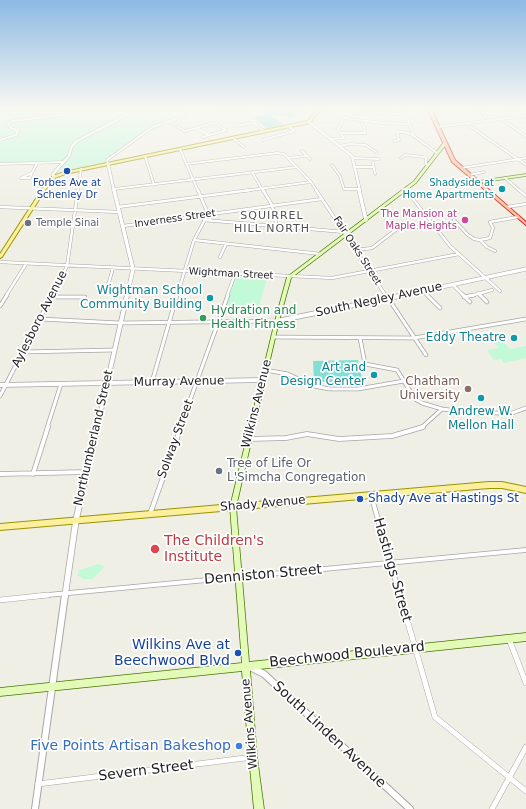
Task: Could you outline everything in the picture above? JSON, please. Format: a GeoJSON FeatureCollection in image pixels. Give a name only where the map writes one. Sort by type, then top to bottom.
{"type":"FeatureCollection","features":[{"type":"Feature","properties":{"kind":"highway"},"geometry":{"type":"LineString","coordinates":[[446,146],[454,161],[461,168],[526,224]]}},
{"type":"Feature","properties":{"kind":"main road"},"geometry":{"type":"LineString","coordinates":[[0,257],[54,176],[195,146]]}},
{"type":"Feature","properties":{"kind":"main road"},"geometry":{"type":"LineString","coordinates":[[289,277],[416,182],[443,146]]}},
{"type":"Feature","properties":{"kind":"main road"},"geometry":{"type":"LineString","coordinates":[[59,168],[62,171],[70,172]]}},
{"type":"Feature","properties":{"kind":"main road"},"geometry":{"type":"LineString","coordinates":[[478,182],[526,175]]}},
{"type":"Feature","properties":{"kind":"main road","name":"Wilkins Avenue"},"geometry":{"type":"LineString","coordinates":[[259,809],[245,665],[233,507],[248,439],[289,277]]}},
{"type":"Feature","properties":{"kind":"main road","name":"Shady Avenue"},"geometry":{"type":"LineString","coordinates":[[0,527],[488,485],[502,485],[526,490]]}},
{"type":"Feature","properties":{"kind":"main road","name":"Beechwood Boulevard"},"geometry":{"type":"LineString","coordinates":[[0,692],[245,665],[526,637]]}},
{"type":"Feature","properties":{"kind":"street"},"geometry":{"type":"LineString","coordinates":[[54,176],[53,175],[71,152],[73,146]]}},
{"type":"Feature","properties":{"kind":"street"},"geometry":{"type":"LineString","coordinates":[[108,164],[107,160],[126,146]]}},
{"type":"Feature","properties":{"kind":"street"},"geometry":{"type":"LineString","coordinates":[[339,146],[353,158],[366,220]]}},
{"type":"Feature","properties":{"kind":"street"},"geometry":{"type":"LineString","coordinates":[[367,146],[376,152]]}},
{"type":"Feature","properties":{"kind":"street"},"geometry":{"type":"LineString","coordinates":[[427,146],[437,153]]}},
{"type":"Feature","properties":{"kind":"street"},"geometry":{"type":"LineString","coordinates":[[498,146],[526,165]]}},
{"type":"Feature","properties":{"kind":"street"},"geometry":{"type":"LineString","coordinates":[[180,149],[211,221]]}},
{"type":"Feature","properties":{"kind":"street"},"geometry":{"type":"LineString","coordinates":[[302,151],[310,159]]}},
{"type":"Feature","properties":{"kind":"street","name":"Fair Oaks Street"},"geometry":{"type":"LineString","coordinates":[[186,164],[280,153],[288,158],[311,182],[426,355]]}},
{"type":"Feature","properties":{"kind":"street"},"geometry":{"type":"LineString","coordinates":[[401,158],[406,155],[424,156],[426,158],[426,164],[428,165]]}},
{"type":"Feature","properties":{"kind":"street"},"geometry":{"type":"LineString","coordinates":[[144,156],[154,185]]}},
{"type":"Feature","properties":{"kind":"street"},"geometry":{"type":"LineString","coordinates":[[288,158],[306,156]]}},
{"type":"Feature","properties":{"kind":"street"},"geometry":{"type":"LineString","coordinates":[[353,158],[378,159]]}},
{"type":"Feature","properties":{"kind":"street"},"geometry":{"type":"LineString","coordinates":[[461,168],[526,158]]}},
{"type":"Feature","properties":{"kind":"street"},"geometry":{"type":"LineString","coordinates":[[32,173],[20,178],[30,178],[37,162]]}},
{"type":"Feature","properties":{"kind":"street"},"geometry":{"type":"LineString","coordinates":[[0,164],[64,162]]}},
{"type":"Feature","properties":{"kind":"street"},"geometry":{"type":"LineString","coordinates":[[372,163],[375,174]]}},
{"type":"Feature","properties":{"kind":"street","name":"Northumberland Street"},"geometry":{"type":"LineString","coordinates":[[35,809],[51,686],[76,520],[133,269],[108,164]]}},
{"type":"Feature","properties":{"kind":"street"},"geometry":{"type":"LineString","coordinates":[[332,165],[340,176],[344,188],[359,189]]}},
{"type":"Feature","properties":{"kind":"street"},"geometry":{"type":"LineString","coordinates":[[114,189],[297,167]]}},
{"type":"Feature","properties":{"kind":"street"},"geometry":{"type":"LineString","coordinates":[[355,167],[373,167]]}},
{"type":"Feature","properties":{"kind":"street","name":"Aylesboro Avenue"},"geometry":{"type":"LineString","coordinates":[[0,396],[3,385],[23,352],[67,266],[81,169]]}},
{"type":"Feature","properties":{"kind":"street"},"geometry":{"type":"LineString","coordinates":[[252,172],[273,206],[277,227]]}},
{"type":"Feature","properties":{"kind":"street"},"geometry":{"type":"LineString","coordinates":[[469,175],[484,172]]}},
{"type":"Feature","properties":{"kind":"street"},"geometry":{"type":"LineString","coordinates":[[505,178],[526,196]]}},
{"type":"Feature","properties":{"kind":"street"},"geometry":{"type":"LineString","coordinates":[[0,207],[119,210],[201,196],[311,182]]}},
{"type":"Feature","properties":{"kind":"street"},"geometry":{"type":"LineString","coordinates":[[406,190],[450,246],[500,291]]}},
{"type":"Feature","properties":{"kind":"street","name":"Inverness Street"},"geometry":{"type":"LineString","coordinates":[[123,226],[322,199]]}},
{"type":"Feature","properties":{"kind":"street"},"geometry":{"type":"LineString","coordinates":[[507,207],[526,204]]}},
{"type":"Feature","properties":{"kind":"street"},"geometry":{"type":"LineString","coordinates":[[152,382],[184,274],[183,272],[194,240],[208,214]]}},
{"type":"Feature","properties":{"kind":"street"},"geometry":{"type":"LineString","coordinates":[[454,220],[468,236],[480,240],[490,238],[493,228],[490,222],[518,217]]}},
{"type":"Feature","properties":{"kind":"street"},"geometry":{"type":"LineString","coordinates":[[204,220],[345,234]]}},
{"type":"Feature","properties":{"kind":"street"},"geometry":{"type":"LineString","coordinates":[[356,250],[372,248],[397,229],[434,225]]}},
{"type":"Feature","properties":{"kind":"street"},"geometry":{"type":"LineString","coordinates":[[194,240],[321,254]]}},
{"type":"Feature","properties":{"kind":"street"},"geometry":{"type":"LineString","coordinates":[[480,240],[487,247],[495,251]]}},
{"type":"Feature","properties":{"kind":"street"},"geometry":{"type":"LineString","coordinates":[[220,257],[226,244]]}},
{"type":"Feature","properties":{"kind":"street","name":"Wightman Street"},"geometry":{"type":"LineString","coordinates":[[0,262],[332,278],[459,254]]}},
{"type":"Feature","properties":{"kind":"street"},"geometry":{"type":"LineString","coordinates":[[0,306],[26,264]]}},
{"type":"Feature","properties":{"kind":"street"},"geometry":{"type":"LineString","coordinates":[[107,289],[113,268]]}},
{"type":"Feature","properties":{"kind":"street","name":"South Negley Avenue"},"geometry":{"type":"LineString","coordinates":[[40,319],[120,323],[277,321],[526,270]]}},
{"type":"Feature","properties":{"kind":"street","name":"Solway Street"},"geometry":{"type":"LineString","coordinates":[[150,514],[235,274]]}},
{"type":"Feature","properties":{"kind":"street"},"geometry":{"type":"LineString","coordinates":[[453,285],[470,302]]}},
{"type":"Feature","properties":{"kind":"street"},"geometry":{"type":"LineString","coordinates":[[464,297],[492,290]]}},
{"type":"Feature","properties":{"kind":"street"},"geometry":{"type":"LineString","coordinates":[[424,291],[440,308]]}},
{"type":"Feature","properties":{"kind":"street"},"geometry":{"type":"LineString","coordinates":[[478,293],[487,302]]}},
{"type":"Feature","properties":{"kind":"street"},"geometry":{"type":"LineString","coordinates":[[51,297],[86,297]]}},
{"type":"Feature","properties":{"kind":"street"},"geometry":{"type":"LineString","coordinates":[[273,338],[414,338],[526,319]]}},
{"type":"Feature","properties":{"kind":"street"},"geometry":{"type":"LineString","coordinates":[[360,338],[365,364],[394,368],[398,370],[415,399],[442,409],[473,413],[512,413],[526,408]]}},
{"type":"Feature","properties":{"kind":"street"},"geometry":{"type":"LineString","coordinates":[[23,352],[114,350]]}},
{"type":"Feature","properties":{"kind":"street"},"geometry":{"type":"LineString","coordinates":[[265,370],[288,374],[313,386],[330,389],[358,389],[404,381]]}},
{"type":"Feature","properties":{"kind":"street","name":"Murray Avenue"},"geometry":{"type":"LineString","coordinates":[[3,385],[263,380]]}},
{"type":"Feature","properties":{"kind":"street"},"geometry":{"type":"LineString","coordinates":[[34,474],[61,384]]}},
{"type":"Feature","properties":{"kind":"street"},"geometry":{"type":"LineString","coordinates":[[248,439],[286,438],[307,434],[346,439],[392,436],[422,428],[442,409]]}},
{"type":"Feature","properties":{"kind":"street"},"geometry":{"type":"LineString","coordinates":[[0,474],[87,472]]}},
{"type":"Feature","properties":{"kind":"street","name":"Hastings Street"},"geometry":{"type":"LineString","coordinates":[[371,496],[435,718],[526,791]]}},
{"type":"Feature","properties":{"kind":"street","name":"Denniston Street"},"geometry":{"type":"LineString","coordinates":[[0,600],[526,550]]}},
{"type":"Feature","properties":{"kind":"street"},"geometry":{"type":"LineString","coordinates":[[509,638],[526,682]]}},
{"type":"Feature","properties":{"kind":"street","name":"South Linden Avenue"},"geometry":{"type":"LineString","coordinates":[[245,665],[264,674],[410,809]]}},
{"type":"Feature","properties":{"kind":"street"},"geometry":{"type":"LineString","coordinates":[[492,809],[526,747]]}},
{"type":"Feature","properties":{"kind":"street","name":"Severn Street"},"geometry":{"type":"LineString","coordinates":[[38,784],[253,757]]}},
{"type":"Feature","properties":{"kind":"green space"},"geometry":{"type":"Polygon","coordinates":[[[0,146],[126,146],[107,159],[108,164],[64,172],[59,168],[64,162],[0,164],[0,146]]]}},
{"type":"Feature","properties":{"kind":"green space"},"geometry":{"type":"Polygon","coordinates":[[[235,274],[268,276],[257,312],[222,310],[235,274]]]}},
{"type":"Feature","properties":{"kind":"green space"},"geometry":{"type":"Polygon","coordinates":[[[493,341],[502,341],[510,349],[526,346],[526,358],[504,363],[501,359],[494,360],[487,350],[499,348],[493,341]]]}},
{"type":"Feature","properties":{"kind":"green space"},"geometry":{"type":"Polygon","coordinates":[[[99,564],[105,567],[92,579],[84,579],[78,576],[79,570],[99,564]]]}},
{"type":"Feature","properties":{"kind":"shaded area"},"geometry":{"type":"Polygon","coordinates":[[[358,360],[363,382],[314,382],[313,361],[358,360]]]}},
{"type":"Feature","properties":{"kind":"place","name":"Forbes Ave at Schenley Dr"},"geometry":{"type":"Point","coordinates":[67,171]}},
{"type":"Feature","properties":{"kind":"place","name":"Shadyside at Home Apartments"},"geometry":{"type":"Point","coordinates":[502,189]}},
{"type":"Feature","properties":{"kind":"place","name":"The Mansion at Maple Heights"},"geometry":{"type":"Point","coordinates":[465,220]}},
{"type":"Feature","properties":{"kind":"place","name":"Temple Sinai"},"geometry":{"type":"Point","coordinates":[28,223]}},
{"type":"Feature","properties":{"kind":"place","name":"Wightman School Community Building"},"geometry":{"type":"Point","coordinates":[210,298]}},
{"type":"Feature","properties":{"kind":"place","name":"Hydration and Health Fitness"},"geometry":{"type":"Point","coordinates":[203,318]}},
{"type":"Feature","properties":{"kind":"place","name":"Eddy Theatre"},"geometry":{"type":"Point","coordinates":[514,338]}},
{"type":"Feature","properties":{"kind":"place","name":"Art and Design Center"},"geometry":{"type":"Point","coordinates":[374,375]}},
{"type":"Feature","properties":{"kind":"place","name":"Chatham University"},"geometry":{"type":"Point","coordinates":[468,389]}},
{"type":"Feature","properties":{"kind":"place","name":"Andrew W. Mellon Hall"},"geometry":{"type":"Point","coordinates":[481,398]}},
{"type":"Feature","properties":{"kind":"place","name":"Tree of Life Or L'Simcha Congregation"},"geometry":{"type":"Point","coordinates":[219,471]}},
{"type":"Feature","properties":{"kind":"place","name":"Shady Ave at Hastings St"},"geometry":{"type":"Point","coordinates":[360,499]}},
{"type":"Feature","properties":{"kind":"place","name":"The Children's Institute"},"geometry":{"type":"Point","coordinates":[155,549]}},
{"type":"Feature","properties":{"kind":"place","name":"Wilkins Ave at Beechwood Blvd"},"geometry":{"type":"Point","coordinates":[238,653]}},
{"type":"Feature","properties":{"kind":"place","name":"Five Points Artisan Bakeshop"},"geometry":{"type":"Point","coordinates":[239,746]}},
{"type":"Feature","properties":{"kind":"district","name":"SQUIRREL HILL NORTH"},"geometry":{"type":"Point","coordinates":[272,222]}}]}
